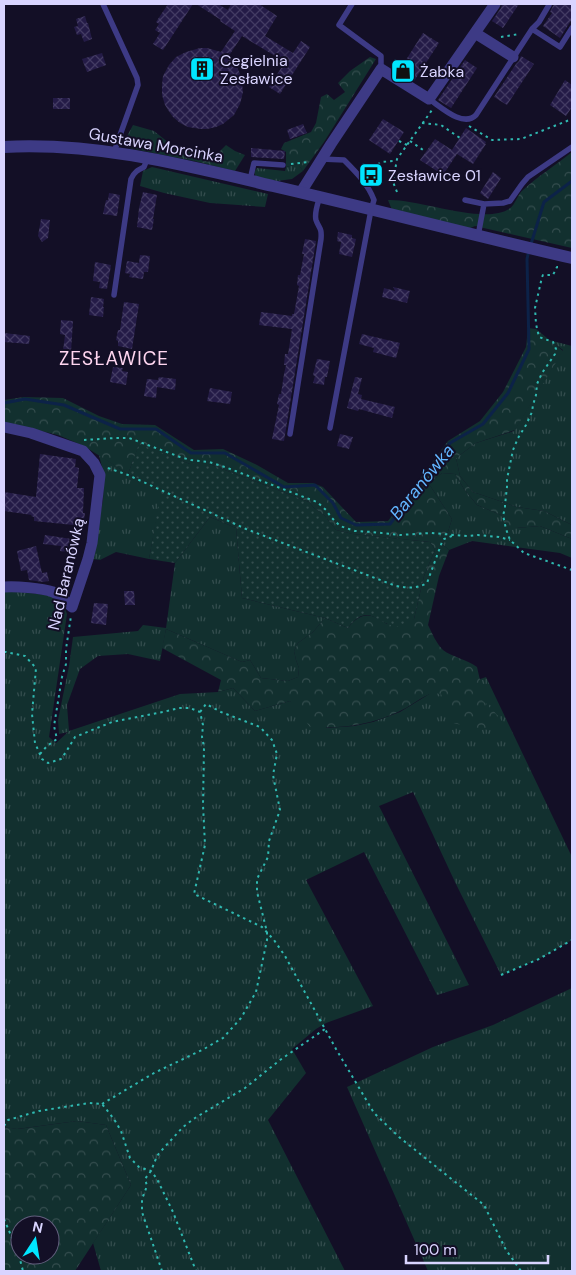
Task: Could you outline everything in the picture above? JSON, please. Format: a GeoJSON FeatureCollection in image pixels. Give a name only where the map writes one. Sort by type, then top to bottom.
{"type":"FeatureCollection","features":[{"type":"Feature","properties":{"kind":"street"},"geometry":{"type":"LineString","coordinates":[[302,192],[317,160],[381,69],[433,102],[494,4]]}},
{"type":"Feature","properties":{"kind":"street"},"geometry":{"type":"LineString","coordinates":[[475,33],[513,57]]}},
{"type":"Feature","properties":{"kind":"street","name":"Gustawa Morcinka"},"geometry":{"type":"LineString","coordinates":[[4,147],[64,147],[114,152],[148,158],[320,196],[522,246],[557,261],[572,258]]}},
{"type":"Feature","properties":{"kind":"street"},"geometry":{"type":"LineString","coordinates":[[4,427],[31,433],[83,451],[94,463]]}},
{"type":"Feature","properties":{"kind":"street","name":"Nad Baranówką"},"geometry":{"type":"LineString","coordinates":[[72,607],[92,543],[100,475],[94,463]]}},
{"type":"Feature","properties":{"kind":"street"},"geometry":{"type":"LineString","coordinates":[[4,587],[30,588],[52,592],[72,607]]}},
{"type":"Feature","properties":{"kind":"lane"},"geometry":{"type":"LineString","coordinates":[[103,4],[137,78],[138,85],[114,152]]}},
{"type":"Feature","properties":{"kind":"lane"},"geometry":{"type":"LineString","coordinates":[[352,4],[339,25],[381,56],[381,69]]}},
{"type":"Feature","properties":{"kind":"lane"},"geometry":{"type":"LineString","coordinates":[[433,102],[458,118],[465,120],[476,115],[549,5]]}},
{"type":"Feature","properties":{"kind":"lane"},"geometry":{"type":"LineString","coordinates":[[532,29],[560,47],[572,28]]}},
{"type":"Feature","properties":{"kind":"lane"},"geometry":{"type":"LineString","coordinates":[[466,200],[484,204],[510,201],[528,178],[572,147]]}},
{"type":"Feature","properties":{"kind":"lane"},"geometry":{"type":"LineString","coordinates":[[114,294],[132,175],[144,167],[148,158]]}},
{"type":"Feature","properties":{"kind":"lane"},"geometry":{"type":"LineString","coordinates":[[317,160],[344,160],[358,174],[374,200],[330,428]]}},
{"type":"Feature","properties":{"kind":"lane"},"geometry":{"type":"LineString","coordinates":[[250,180],[254,163],[283,165]]}},
{"type":"Feature","properties":{"kind":"lane"},"geometry":{"type":"LineString","coordinates":[[290,434],[322,239],[322,229],[316,220],[320,196]]}},
{"type":"Feature","properties":{"kind":"lane"},"geometry":{"type":"LineString","coordinates":[[478,236],[484,204]]}},
{"type":"Feature","properties":{"kind":"path"},"geometry":{"type":"LineString","coordinates":[[397,192],[393,182],[397,159],[422,123],[433,102]]}},
{"type":"Feature","properties":{"kind":"path"},"geometry":{"type":"LineString","coordinates":[[465,120],[469,126],[492,140],[521,139],[572,119]]}},
{"type":"Feature","properties":{"kind":"path"},"geometry":{"type":"LineString","coordinates":[[422,123],[441,125],[460,138]]}},
{"type":"Feature","properties":{"kind":"path"},"geometry":{"type":"LineString","coordinates":[[399,141],[407,145]]}},
{"type":"Feature","properties":{"kind":"path"},"geometry":{"type":"LineString","coordinates":[[410,141],[426,152]]}},
{"type":"Feature","properties":{"kind":"path"},"geometry":{"type":"LineString","coordinates":[[366,170],[382,162],[397,159]]}},
{"type":"Feature","properties":{"kind":"path"},"geometry":{"type":"LineString","coordinates":[[283,165],[317,160]]}},
{"type":"Feature","properties":{"kind":"path"},"geometry":{"type":"LineString","coordinates":[[557,261],[553,275],[543,275],[542,277],[535,308],[539,337],[553,342],[556,349],[537,384],[532,412],[518,438],[511,458],[503,515],[510,540],[524,553],[572,570]]}},
{"type":"Feature","properties":{"kind":"path"},"geometry":{"type":"LineString","coordinates":[[66,445],[78,441],[129,438],[180,457],[209,462],[242,472],[317,502],[340,526],[354,532],[493,536],[510,540]]}},
{"type":"Feature","properties":{"kind":"path"},"geometry":{"type":"LineString","coordinates":[[94,463],[128,475],[246,529],[396,586],[409,588],[427,584],[443,540],[454,534]]}},
{"type":"Feature","properties":{"kind":"path","name":"Nad Baranówką"},"geometry":{"type":"LineString","coordinates":[[40,754],[57,739],[54,726],[66,664],[72,607]]}},
{"type":"Feature","properties":{"kind":"path"},"geometry":{"type":"LineString","coordinates":[[4,652],[25,656],[36,668],[32,714],[35,743],[42,759],[48,763],[61,759],[75,737],[112,722],[179,708],[190,708],[200,712]]}},
{"type":"Feature","properties":{"kind":"path"},"geometry":{"type":"LineString","coordinates":[[4,1119],[8,1120],[39,1111],[90,1103],[102,1104],[154,1073],[223,1038],[241,1018],[256,992],[267,940],[267,932],[257,892],[257,879],[268,857],[269,841],[280,810],[274,775],[277,754],[272,740],[260,727],[206,704],[200,712],[203,725],[202,737],[204,747],[203,805],[205,846],[194,894],[262,927],[267,932],[274,940],[285,956],[361,1094],[374,1113],[399,1137],[484,1205],[506,1250],[521,1271]]}},
{"type":"Feature","properties":{"kind":"path"},"geometry":{"type":"LineString","coordinates":[[500,975],[539,959],[572,940]]}},
{"type":"Feature","properties":{"kind":"path"},"geometry":{"type":"LineString","coordinates":[[162,1271],[142,1212],[142,1199],[147,1186],[145,1179],[151,1171],[157,1156],[183,1127],[245,1088],[280,1060],[326,1029]]}},
{"type":"Feature","properties":{"kind":"path"},"geometry":{"type":"LineString","coordinates":[[102,1104],[121,1131],[130,1158],[139,1167],[151,1171],[157,1179],[173,1212],[196,1271]]}},
{"type":"Feature","properties":{"kind":"path"},"geometry":{"type":"LineString","coordinates":[[4,1126],[8,1120]]}},
{"type":"Feature","properties":{"kind":"path"},"geometry":{"type":"LineString","coordinates":[[4,1219],[24,1271]]}},
{"type":"Feature","properties":{"kind":"green space"},"geometry":{"type":"Polygon","coordinates":[[[370,57],[376,59],[324,142],[303,171],[298,164],[286,167],[286,152],[281,149],[284,143],[311,132],[316,123],[321,97],[327,94],[334,100],[345,92],[338,83],[350,71],[370,57]]]}},
{"type":"Feature","properties":{"kind":"green space"},"geometry":{"type":"Polygon","coordinates":[[[133,125],[154,131],[174,147],[199,154],[194,161],[129,148],[126,138],[133,125]]]}},
{"type":"Feature","properties":{"kind":"green space"},"geometry":{"type":"Polygon","coordinates":[[[226,145],[245,155],[235,171],[194,161],[199,154],[219,152],[226,145]]]}},
{"type":"Feature","properties":{"kind":"green space"},"geometry":{"type":"Polygon","coordinates":[[[572,152],[572,248],[475,226],[468,229],[392,210],[388,200],[416,203],[468,213],[498,213],[509,209],[523,190],[572,152]]]}},
{"type":"Feature","properties":{"kind":"green space"},"geometry":{"type":"Polygon","coordinates":[[[298,164],[303,171],[292,179],[277,181],[256,177],[254,172],[257,168],[285,171],[286,167],[298,164]]]}},
{"type":"Feature","properties":{"kind":"green space"},"geometry":{"type":"Polygon","coordinates":[[[152,167],[268,194],[265,207],[210,203],[140,186],[143,171],[152,167]]]}},
{"type":"Feature","properties":{"kind":"green space"},"geometry":{"type":"Polygon","coordinates":[[[528,328],[536,329],[563,351],[515,430],[476,443],[456,458],[460,476],[473,492],[517,507],[544,511],[572,525],[572,539],[540,526],[506,527],[501,515],[477,505],[455,474],[442,473],[429,484],[452,519],[442,544],[449,550],[439,576],[428,625],[443,650],[477,667],[480,680],[477,695],[501,719],[503,723],[497,731],[452,723],[441,694],[433,693],[402,710],[377,720],[344,727],[310,727],[290,701],[255,711],[233,688],[218,692],[221,680],[162,648],[166,629],[242,662],[250,660],[261,678],[288,681],[298,677],[299,668],[294,651],[298,643],[313,632],[325,618],[348,628],[362,616],[371,616],[387,624],[414,619],[424,576],[435,550],[430,542],[353,534],[336,530],[324,515],[309,502],[209,464],[190,464],[139,445],[128,474],[84,446],[58,435],[4,422],[4,400],[24,397],[63,398],[99,416],[122,424],[155,425],[194,450],[223,449],[257,465],[288,483],[313,483],[323,487],[356,522],[388,521],[448,441],[480,421],[503,392],[526,347],[528,328]]]}},
{"type":"Feature","properties":{"kind":"green space"},"geometry":{"type":"Polygon","coordinates":[[[549,340],[572,346],[572,525],[544,511],[517,507],[473,492],[460,476],[456,458],[476,443],[514,431],[563,350],[549,340]]]}},
{"type":"Feature","properties":{"kind":"green space"},"geometry":{"type":"Polygon","coordinates":[[[139,444],[190,464],[209,464],[309,502],[324,515],[336,530],[353,534],[430,542],[435,550],[424,576],[414,619],[399,626],[385,623],[368,615],[362,616],[348,628],[325,618],[242,598],[236,528],[210,517],[175,563],[149,559],[161,489],[128,474],[139,444]]]}},
{"type":"Feature","properties":{"kind":"green space"},"geometry":{"type":"Polygon","coordinates":[[[99,455],[128,474],[162,489],[149,559],[116,552],[100,560],[92,559],[103,500],[104,475],[99,455]]]}},
{"type":"Feature","properties":{"kind":"green space"},"geometry":{"type":"Polygon","coordinates":[[[442,473],[455,474],[477,505],[501,515],[516,528],[540,526],[572,539],[572,558],[560,553],[472,541],[449,550],[442,544],[452,519],[429,484],[442,473]]]}},
{"type":"Feature","properties":{"kind":"green space"},"geometry":{"type":"Polygon","coordinates":[[[210,517],[236,528],[242,598],[325,618],[313,632],[298,643],[294,651],[299,668],[298,677],[288,681],[261,678],[250,660],[242,662],[166,629],[160,661],[128,654],[98,656],[80,669],[67,705],[69,731],[180,694],[218,692],[233,688],[255,711],[290,701],[327,728],[354,726],[373,722],[400,712],[431,693],[441,693],[486,677],[572,857],[572,940],[539,959],[501,975],[413,792],[379,806],[469,985],[437,995],[364,852],[306,880],[373,1006],[326,1023],[292,1049],[306,1073],[268,1120],[345,1271],[101,1271],[93,1243],[131,1185],[106,1125],[77,1121],[17,1129],[4,1127],[4,590],[46,595],[61,599],[67,614],[49,737],[56,743],[68,732],[59,734],[58,720],[73,637],[138,631],[143,625],[166,628],[175,563],[210,517]]]}},
{"type":"Feature","properties":{"kind":"green space"},"geometry":{"type":"Polygon","coordinates":[[[572,988],[572,1271],[428,1271],[347,1087],[433,1047],[493,1025],[572,988]]]}},
{"type":"Feature","properties":{"kind":"green space"},"geometry":{"type":"Polygon","coordinates":[[[77,1121],[106,1125],[131,1185],[75,1271],[4,1271],[4,1127],[18,1129],[77,1121]]]}},
{"type":"Feature","properties":{"kind":"building","name":"Cegielnia Zesławice"},"geometry":{"type":"Polygon","coordinates":[[[168,4],[193,4],[163,50],[153,44],[160,33],[155,30],[159,24],[156,22],[168,4]]]}},
{"type":"Feature","properties":{"kind":"building","name":"Cegielnia Zesławice"},"geometry":{"type":"Polygon","coordinates":[[[196,4],[218,4],[228,10],[231,4],[259,4],[277,16],[265,36],[293,53],[301,41],[310,47],[280,94],[269,87],[285,62],[242,36],[228,57],[236,65],[241,76],[243,92],[240,104],[234,115],[223,124],[207,129],[188,127],[180,123],[168,110],[162,95],[163,76],[176,57],[200,48],[221,52],[235,31],[196,4]]]}},
{"type":"Feature","properties":{"kind":"building"},"geometry":{"type":"Polygon","coordinates":[[[502,4],[519,4],[503,28],[492,21],[502,4]]]}},
{"type":"Feature","properties":{"kind":"building"},"geometry":{"type":"Polygon","coordinates":[[[554,4],[572,4],[572,19],[560,38],[543,26],[552,13],[550,12],[554,4]]]}},
{"type":"Feature","properties":{"kind":"building"},"geometry":{"type":"Polygon","coordinates":[[[85,16],[92,39],[84,42],[81,34],[77,35],[74,27],[78,26],[76,19],[85,16]]]}},
{"type":"Feature","properties":{"kind":"building"},"geometry":{"type":"Polygon","coordinates":[[[423,33],[439,43],[414,81],[399,71],[423,33]]]}},
{"type":"Feature","properties":{"kind":"building"},"geometry":{"type":"Polygon","coordinates":[[[102,53],[106,65],[87,72],[82,59],[102,53]]]}},
{"type":"Feature","properties":{"kind":"building"},"geometry":{"type":"Polygon","coordinates":[[[521,56],[534,64],[507,105],[494,97],[521,56]]]}},
{"type":"Feature","properties":{"kind":"building"},"geometry":{"type":"Polygon","coordinates":[[[465,60],[477,68],[451,108],[438,100],[465,60]]]}},
{"type":"Feature","properties":{"kind":"building"},"geometry":{"type":"Polygon","coordinates":[[[565,80],[572,85],[572,107],[566,116],[550,105],[565,80]]]}},
{"type":"Feature","properties":{"kind":"building"},"geometry":{"type":"Polygon","coordinates":[[[53,98],[70,98],[70,109],[53,109],[53,98]]]}},
{"type":"Feature","properties":{"kind":"building"},"geometry":{"type":"Polygon","coordinates":[[[383,119],[404,132],[390,154],[369,140],[383,119]]]}},
{"type":"Feature","properties":{"kind":"building"},"geometry":{"type":"Polygon","coordinates":[[[303,124],[307,133],[290,139],[287,130],[303,124]]]}},
{"type":"Feature","properties":{"kind":"building"},"geometry":{"type":"Polygon","coordinates":[[[466,128],[486,142],[473,164],[457,154],[443,175],[420,160],[435,139],[452,150],[466,128]]]}},
{"type":"Feature","properties":{"kind":"building"},"geometry":{"type":"Polygon","coordinates":[[[251,148],[285,151],[284,159],[251,157],[251,148]]]}},
{"type":"Feature","properties":{"kind":"building"},"geometry":{"type":"Polygon","coordinates":[[[493,172],[501,178],[488,199],[480,193],[493,172]]]}},
{"type":"Feature","properties":{"kind":"building"},"geometry":{"type":"Polygon","coordinates":[[[143,192],[157,195],[152,230],[137,227],[143,192]]]}},
{"type":"Feature","properties":{"kind":"building"},"geometry":{"type":"Polygon","coordinates":[[[109,193],[120,195],[117,216],[103,214],[109,193]]]}},
{"type":"Feature","properties":{"kind":"building"},"geometry":{"type":"Polygon","coordinates":[[[41,219],[50,220],[48,238],[42,242],[38,236],[41,219]]]}},
{"type":"Feature","properties":{"kind":"building"},"geometry":{"type":"Polygon","coordinates":[[[338,232],[352,235],[352,238],[356,239],[352,257],[339,254],[341,242],[337,241],[338,232]]]}},
{"type":"Feature","properties":{"kind":"building"},"geometry":{"type":"Polygon","coordinates":[[[305,239],[316,241],[284,441],[272,439],[279,405],[277,404],[279,394],[281,394],[286,365],[284,365],[285,354],[288,354],[292,329],[259,325],[261,312],[292,316],[294,314],[299,286],[297,285],[298,275],[300,275],[305,239]]]}},
{"type":"Feature","properties":{"kind":"building"},"geometry":{"type":"Polygon","coordinates":[[[140,255],[150,256],[148,272],[144,272],[143,279],[129,277],[130,274],[125,273],[127,261],[139,263],[140,255]]]}},
{"type":"Feature","properties":{"kind":"building"},"geometry":{"type":"Polygon","coordinates":[[[95,262],[111,265],[107,289],[99,288],[100,282],[93,281],[95,262]]]}},
{"type":"Feature","properties":{"kind":"building"},"geometry":{"type":"Polygon","coordinates":[[[393,287],[410,291],[407,303],[382,297],[384,288],[395,291],[393,287]]]}},
{"type":"Feature","properties":{"kind":"building"},"geometry":{"type":"Polygon","coordinates":[[[91,297],[104,299],[103,317],[89,315],[91,297]]]}},
{"type":"Feature","properties":{"kind":"building"},"geometry":{"type":"Polygon","coordinates":[[[124,302],[139,304],[132,349],[118,346],[118,341],[116,340],[118,330],[120,330],[124,302]]]}},
{"type":"Feature","properties":{"kind":"building"},"geometry":{"type":"Polygon","coordinates":[[[61,320],[73,321],[71,352],[63,351],[65,335],[60,334],[61,320]]]}},
{"type":"Feature","properties":{"kind":"building"},"geometry":{"type":"Polygon","coordinates":[[[4,333],[30,336],[29,344],[4,342],[4,333]]]}},
{"type":"Feature","properties":{"kind":"building"},"geometry":{"type":"Polygon","coordinates":[[[362,334],[400,343],[396,358],[373,352],[374,348],[359,344],[362,334]]]}},
{"type":"Feature","properties":{"kind":"building"},"geometry":{"type":"Polygon","coordinates":[[[317,359],[330,361],[324,385],[313,383],[317,359]]]}},
{"type":"Feature","properties":{"kind":"building"},"geometry":{"type":"Polygon","coordinates":[[[113,367],[123,368],[122,371],[128,372],[126,385],[110,382],[113,367]]]}},
{"type":"Feature","properties":{"kind":"building"},"geometry":{"type":"Polygon","coordinates":[[[159,377],[176,379],[175,390],[157,387],[156,398],[144,396],[147,379],[158,380],[159,377]]]}},
{"type":"Feature","properties":{"kind":"building"},"geometry":{"type":"Polygon","coordinates":[[[355,377],[362,378],[358,394],[362,395],[361,399],[395,407],[392,418],[359,409],[358,411],[347,408],[355,377]]]}},
{"type":"Feature","properties":{"kind":"building"},"geometry":{"type":"Polygon","coordinates":[[[210,388],[232,392],[230,404],[207,401],[210,388]]]}},
{"type":"Feature","properties":{"kind":"building"},"geometry":{"type":"Polygon","coordinates":[[[340,434],[353,437],[349,449],[337,446],[340,434]]]}},
{"type":"Feature","properties":{"kind":"building"},"geometry":{"type":"Polygon","coordinates":[[[40,454],[76,459],[75,467],[79,468],[77,488],[84,488],[83,513],[85,513],[83,526],[34,521],[32,515],[4,511],[4,492],[36,497],[40,454]]]}},
{"type":"Feature","properties":{"kind":"building"},"geometry":{"type":"Polygon","coordinates":[[[45,535],[78,540],[76,553],[60,551],[61,546],[43,544],[45,535]]]}},
{"type":"Feature","properties":{"kind":"building"},"geometry":{"type":"Polygon","coordinates":[[[36,546],[42,573],[47,572],[49,581],[29,580],[27,570],[21,571],[17,551],[36,546]]]}},
{"type":"Feature","properties":{"kind":"building"},"geometry":{"type":"Polygon","coordinates":[[[124,591],[134,591],[135,605],[125,605],[124,591]]]}},
{"type":"Feature","properties":{"kind":"building"},"geometry":{"type":"Polygon","coordinates":[[[94,603],[108,604],[106,625],[91,623],[94,603]]]}},
{"type":"Feature","properties":{"kind":"waterway","name":"Baranówka"},"geometry":{"type":"LineString","coordinates":[[531,244],[544,202],[572,181]]}},
{"type":"Feature","properties":{"kind":"waterway","name":"Baranówka"},"geometry":{"type":"LineString","coordinates":[[4,403],[25,399],[64,405],[120,429],[156,429],[191,453],[225,453],[284,487],[315,485],[333,503],[341,518],[356,525],[390,524],[450,443],[483,424],[508,393],[529,349],[527,259],[529,250]]}},
{"type":"Feature","properties":{"kind":"place","name":"Cegielnia Zesławice"},"geometry":{"type":"Point","coordinates":[202,69]}},
{"type":"Feature","properties":{"kind":"place","name":"Żabka"},"geometry":{"type":"Point","coordinates":[403,71]}},
{"type":"Feature","properties":{"kind":"place","name":"Zesławice 01"},"geometry":{"type":"Point","coordinates":[371,175]}},
{"type":"Feature","properties":{"kind":"district","name":"ZESŁAWICE"},"geometry":{"type":"Point","coordinates":[114,358]}}]}
